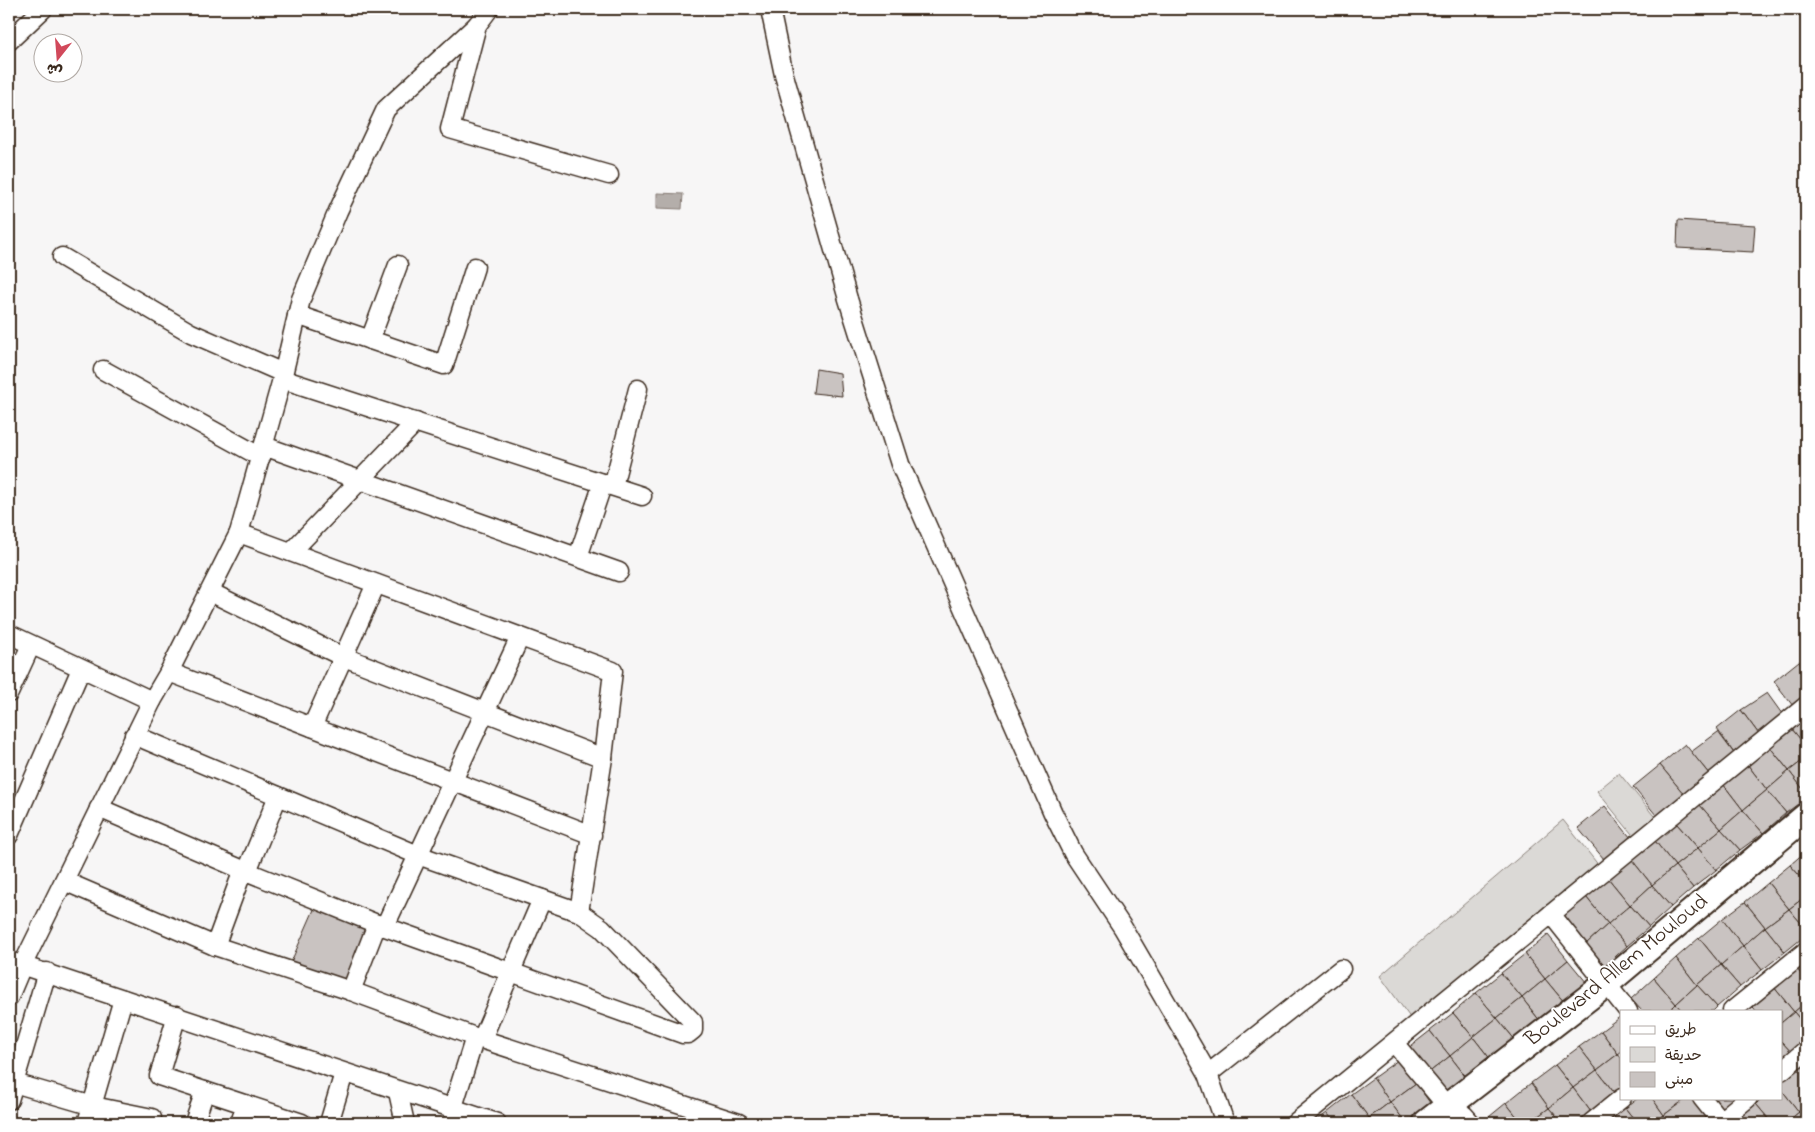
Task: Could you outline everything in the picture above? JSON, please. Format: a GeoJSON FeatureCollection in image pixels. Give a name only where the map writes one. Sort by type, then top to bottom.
{"type":"FeatureCollection","features":[{"type":"Feature","properties":{"kind":"main road","name":"Boulevard Allem Mouloud"},"geometry":{"type":"LineString","coordinates":[[1615,996],[1806,816]]}},
{"type":"Feature","properties":{"kind":"main road","name":"Boulevard Allem Mouloud"},"geometry":{"type":"LineString","coordinates":[[1426,1123],[1459,1117],[1615,996],[1806,832]]}},
{"type":"Feature","properties":{"kind":"street"},"geometry":{"type":"LineString","coordinates":[[9,42],[42,9]]}},
{"type":"Feature","properties":{"kind":"street"},"geometry":{"type":"LineString","coordinates":[[9,997],[15,963],[64,881],[134,735],[169,672],[240,533],[283,376],[301,299],[338,211],[386,109],[478,25],[489,9]]}},
{"type":"Feature","properties":{"kind":"street"},"geometry":{"type":"LineString","coordinates":[[770,9],[786,83],[848,299],[900,464],[1053,813],[1073,853],[1124,928],[1208,1074],[1225,1123]]}},
{"type":"Feature","properties":{"kind":"street"},"geometry":{"type":"LineString","coordinates":[[478,25],[450,129],[609,175]]}},
{"type":"Feature","properties":{"kind":"street"},"geometry":{"type":"LineString","coordinates":[[62,257],[191,333],[283,376],[642,496]]}},
{"type":"Feature","properties":{"kind":"street"},"geometry":{"type":"LineString","coordinates":[[370,340],[398,266]]}},
{"type":"Feature","properties":{"kind":"street"},"geometry":{"type":"LineString","coordinates":[[297,315],[444,365],[475,267]]}},
{"type":"Feature","properties":{"kind":"street"},"geometry":{"type":"LineString","coordinates":[[103,370],[263,451],[359,480],[619,572]]}},
{"type":"Feature","properties":{"kind":"street"},"geometry":{"type":"LineString","coordinates":[[578,557],[608,484],[638,388]]}},
{"type":"Feature","properties":{"kind":"street"},"geometry":{"type":"LineString","coordinates":[[291,552],[416,422]]}},
{"type":"Feature","properties":{"kind":"street"},"geometry":{"type":"LineString","coordinates":[[240,533],[613,671],[603,758],[579,912]]}},
{"type":"Feature","properties":{"kind":"street"},"geometry":{"type":"LineString","coordinates":[[312,727],[376,584]]}},
{"type":"Feature","properties":{"kind":"street"},"geometry":{"type":"LineString","coordinates":[[210,592],[343,657],[603,758]]}},
{"type":"Feature","properties":{"kind":"street"},"geometry":{"type":"LineString","coordinates":[[9,634],[152,701]]}},
{"type":"Feature","properties":{"kind":"street"},"geometry":{"type":"LineString","coordinates":[[351,991],[381,925],[418,855],[453,782],[520,637]]}},
{"type":"Feature","properties":{"kind":"street"},"geometry":{"type":"LineString","coordinates":[[9,693],[31,645]]}},
{"type":"Feature","properties":{"kind":"street"},"geometry":{"type":"LineString","coordinates":[[9,835],[81,669]]}},
{"type":"Feature","properties":{"kind":"street"},"geometry":{"type":"LineString","coordinates":[[169,672],[592,835]]}},
{"type":"Feature","properties":{"kind":"street"},"geometry":{"type":"LineString","coordinates":[[1295,1123],[1395,1044],[1806,706]]}},
{"type":"Feature","properties":{"kind":"street"},"geometry":{"type":"LineString","coordinates":[[99,808],[245,871],[381,925],[510,973],[682,1034],[691,1033],[694,1028],[693,1022],[602,928],[579,912],[418,855],[134,735]]}},
{"type":"Feature","properties":{"kind":"street"},"geometry":{"type":"LineString","coordinates":[[214,946],[278,796]]}},
{"type":"Feature","properties":{"kind":"street"},"geometry":{"type":"LineString","coordinates":[[64,881],[214,946],[351,991],[478,1038],[739,1123]]}},
{"type":"Feature","properties":{"kind":"street"},"geometry":{"type":"LineString","coordinates":[[452,1110],[478,1038],[510,973],[542,899]]}},
{"type":"Feature","properties":{"kind":"street"},"geometry":{"type":"LineString","coordinates":[[1551,914],[1615,996]]}},
{"type":"Feature","properties":{"kind":"street"},"geometry":{"type":"LineString","coordinates":[[1733,1010],[1806,951]]}},
{"type":"Feature","properties":{"kind":"street"},"geometry":{"type":"LineString","coordinates":[[15,963],[452,1110],[497,1123]]}},
{"type":"Feature","properties":{"kind":"street"},"geometry":{"type":"LineString","coordinates":[[1208,1074],[1341,969]]}},
{"type":"Feature","properties":{"kind":"street"},"geometry":{"type":"LineString","coordinates":[[9,1100],[46,972]]}},
{"type":"Feature","properties":{"kind":"street"},"geometry":{"type":"LineString","coordinates":[[87,1123],[123,1000]]}},
{"type":"Feature","properties":{"kind":"street"},"geometry":{"type":"LineString","coordinates":[[177,1016],[160,1076],[302,1123]]}},
{"type":"Feature","properties":{"kind":"street"},"geometry":{"type":"LineString","coordinates":[[1395,1044],[1459,1117]]}},
{"type":"Feature","properties":{"kind":"street"},"geometry":{"type":"LineString","coordinates":[[1782,1070],[1806,1050]]}},
{"type":"Feature","properties":{"kind":"street"},"geometry":{"type":"LineString","coordinates":[[329,1123],[344,1073]]}},
{"type":"Feature","properties":{"kind":"street"},"geometry":{"type":"LineString","coordinates":[[14,1083],[93,1106],[152,1118],[150,1123]]}},
{"type":"Feature","properties":{"kind":"street"},"geometry":{"type":"LineString","coordinates":[[194,1123],[205,1091]]}},
{"type":"Feature","properties":{"kind":"street"},"geometry":{"type":"LineString","coordinates":[[398,1092],[405,1123]]}},
{"type":"Feature","properties":{"kind":"street"},"geometry":{"type":"LineString","coordinates":[[1591,1123],[1620,1100]]}},
{"type":"Feature","properties":{"kind":"street"},"geometry":{"type":"LineString","coordinates":[[1703,1100],[1720,1123],[1746,1100]]}},
{"type":"Feature","properties":{"kind":"street"},"geometry":{"type":"LineString","coordinates":[[240,1123],[246,1104]]}},
{"type":"Feature","properties":{"kind":"green space"},"geometry":{"type":"Polygon","coordinates":[[[1619,773],[1658,821],[1636,839],[1597,791],[1619,773]]]}},
{"type":"Feature","properties":{"kind":"green space"},"geometry":{"type":"Polygon","coordinates":[[[1563,820],[1603,871],[1414,1023],[1380,976],[1563,820]]]}},
{"type":"Feature","properties":{"kind":"shaded area"},"geometry":{"type":"Polygon","coordinates":[[[657,193],[683,194],[682,209],[657,208],[657,193]]]}},
{"type":"Feature","properties":{"kind":"building"},"geometry":{"type":"Polygon","coordinates":[[[1678,220],[1755,225],[1753,252],[1677,248],[1678,220]]]}},
{"type":"Feature","properties":{"kind":"building"},"geometry":{"type":"Polygon","coordinates":[[[816,369],[840,373],[842,396],[813,393],[816,369]]]}},
{"type":"Feature","properties":{"kind":"building"},"geometry":{"type":"Polygon","coordinates":[[[1799,661],[1806,670],[1806,695],[1793,706],[1774,681],[1799,661]]]}},
{"type":"Feature","properties":{"kind":"building"},"geometry":{"type":"Polygon","coordinates":[[[1767,693],[1785,718],[1761,737],[1741,710],[1767,693]]]}},
{"type":"Feature","properties":{"kind":"building"},"geometry":{"type":"Polygon","coordinates":[[[1741,710],[1761,737],[1736,756],[1717,729],[1741,710]]]}},
{"type":"Feature","properties":{"kind":"building"},"geometry":{"type":"Polygon","coordinates":[[[1806,716],[1806,746],[1791,728],[1806,716]]]}},
{"type":"Feature","properties":{"kind":"building"},"geometry":{"type":"Polygon","coordinates":[[[1791,728],[1806,746],[1806,758],[1789,771],[1769,746],[1791,728]]]}},
{"type":"Feature","properties":{"kind":"building"},"geometry":{"type":"Polygon","coordinates":[[[1718,732],[1736,756],[1710,775],[1691,752],[1718,732]]]}},
{"type":"Feature","properties":{"kind":"building"},"geometry":{"type":"Polygon","coordinates":[[[1685,744],[1713,779],[1688,799],[1660,765],[1685,744]]]}},
{"type":"Feature","properties":{"kind":"building"},"geometry":{"type":"Polygon","coordinates":[[[1769,746],[1789,771],[1767,790],[1747,764],[1769,746]]]}},
{"type":"Feature","properties":{"kind":"building"},"geometry":{"type":"Polygon","coordinates":[[[1806,758],[1806,793],[1789,771],[1806,758]]]}},
{"type":"Feature","properties":{"kind":"building"},"geometry":{"type":"Polygon","coordinates":[[[1747,764],[1767,790],[1743,810],[1723,784],[1747,764]]]}},
{"type":"Feature","properties":{"kind":"building"},"geometry":{"type":"Polygon","coordinates":[[[1660,765],[1688,799],[1661,821],[1633,787],[1660,765]]]}},
{"type":"Feature","properties":{"kind":"building"},"geometry":{"type":"Polygon","coordinates":[[[1789,771],[1806,793],[1806,798],[1786,813],[1767,790],[1789,771]]]}},
{"type":"Feature","properties":{"kind":"building"},"geometry":{"type":"Polygon","coordinates":[[[1723,784],[1743,810],[1721,829],[1698,803],[1723,784]]]}},
{"type":"Feature","properties":{"kind":"building"},"geometry":{"type":"Polygon","coordinates":[[[1767,790],[1786,813],[1763,833],[1743,810],[1767,790]]]}},
{"type":"Feature","properties":{"kind":"building"},"geometry":{"type":"Polygon","coordinates":[[[1698,803],[1721,829],[1698,848],[1676,823],[1698,803]]]}},
{"type":"Feature","properties":{"kind":"building"},"geometry":{"type":"Polygon","coordinates":[[[1605,806],[1635,843],[1609,865],[1578,828],[1605,806]]]}},
{"type":"Feature","properties":{"kind":"building"},"geometry":{"type":"Polygon","coordinates":[[[1743,810],[1763,833],[1740,850],[1721,829],[1743,810]]]}},
{"type":"Feature","properties":{"kind":"building"},"geometry":{"type":"Polygon","coordinates":[[[1676,823],[1698,848],[1675,866],[1655,841],[1676,823]]]}},
{"type":"Feature","properties":{"kind":"building"},"geometry":{"type":"Polygon","coordinates":[[[1721,829],[1740,850],[1716,870],[1698,848],[1721,829]]]}},
{"type":"Feature","properties":{"kind":"building"},"geometry":{"type":"Polygon","coordinates":[[[1655,841],[1675,866],[1652,885],[1632,860],[1655,841]]]}},
{"type":"Feature","properties":{"kind":"building"},"geometry":{"type":"Polygon","coordinates":[[[1698,848],[1716,870],[1693,888],[1675,866],[1698,848]]]}},
{"type":"Feature","properties":{"kind":"building"},"geometry":{"type":"Polygon","coordinates":[[[1806,851],[1806,883],[1790,865],[1806,851]]]}},
{"type":"Feature","properties":{"kind":"building"},"geometry":{"type":"Polygon","coordinates":[[[1632,860],[1652,885],[1630,905],[1608,878],[1632,860]]]}},
{"type":"Feature","properties":{"kind":"building"},"geometry":{"type":"Polygon","coordinates":[[[1790,865],[1806,883],[1806,896],[1789,909],[1768,883],[1790,865]]]}},
{"type":"Feature","properties":{"kind":"building"},"geometry":{"type":"Polygon","coordinates":[[[1675,866],[1693,888],[1671,907],[1652,885],[1675,866]]]}},
{"type":"Feature","properties":{"kind":"building"},"geometry":{"type":"Polygon","coordinates":[[[1608,878],[1630,905],[1608,924],[1586,897],[1608,878]]]}},
{"type":"Feature","properties":{"kind":"building"},"geometry":{"type":"Polygon","coordinates":[[[1768,883],[1789,909],[1765,927],[1745,902],[1768,883]]]}},
{"type":"Feature","properties":{"kind":"building"},"geometry":{"type":"Polygon","coordinates":[[[1652,885],[1671,907],[1649,927],[1630,905],[1652,885]]]}},
{"type":"Feature","properties":{"kind":"building"},"geometry":{"type":"Polygon","coordinates":[[[1806,896],[1806,929],[1789,909],[1806,896]]]}},
{"type":"Feature","properties":{"kind":"building"},"geometry":{"type":"Polygon","coordinates":[[[1586,897],[1608,924],[1586,944],[1563,915],[1586,897]]]}},
{"type":"Feature","properties":{"kind":"building"},"geometry":{"type":"Polygon","coordinates":[[[1745,902],[1765,927],[1743,946],[1722,919],[1745,902]]]}},
{"type":"Feature","properties":{"kind":"building"},"geometry":{"type":"Polygon","coordinates":[[[316,905],[372,930],[352,984],[291,962],[316,905]]]}},
{"type":"Feature","properties":{"kind":"building"},"geometry":{"type":"Polygon","coordinates":[[[1630,905],[1649,927],[1627,946],[1608,924],[1630,905]]]}},
{"type":"Feature","properties":{"kind":"building"},"geometry":{"type":"Polygon","coordinates":[[[1789,909],[1806,929],[1806,935],[1785,952],[1765,927],[1789,909]]]}},
{"type":"Feature","properties":{"kind":"building"},"geometry":{"type":"Polygon","coordinates":[[[1722,919],[1743,946],[1721,965],[1699,938],[1722,919]]]}},
{"type":"Feature","properties":{"kind":"building"},"geometry":{"type":"Polygon","coordinates":[[[1608,924],[1627,946],[1605,966],[1586,944],[1608,924]]]}},
{"type":"Feature","properties":{"kind":"building"},"geometry":{"type":"Polygon","coordinates":[[[1765,927],[1785,952],[1762,970],[1743,946],[1765,927]]]}},
{"type":"Feature","properties":{"kind":"building"},"geometry":{"type":"Polygon","coordinates":[[[1548,935],[1568,960],[1545,979],[1525,954],[1548,935]]]}},
{"type":"Feature","properties":{"kind":"building"},"geometry":{"type":"Polygon","coordinates":[[[1699,938],[1721,965],[1697,985],[1676,958],[1699,938]]]}},
{"type":"Feature","properties":{"kind":"building"},"geometry":{"type":"Polygon","coordinates":[[[1743,946],[1762,970],[1740,987],[1721,965],[1743,946]]]}},
{"type":"Feature","properties":{"kind":"building"},"geometry":{"type":"Polygon","coordinates":[[[1525,954],[1545,979],[1522,998],[1501,973],[1525,954]]]}},
{"type":"Feature","properties":{"kind":"building"},"geometry":{"type":"Polygon","coordinates":[[[1676,958],[1697,985],[1676,1004],[1654,978],[1676,958]]]}},
{"type":"Feature","properties":{"kind":"building"},"geometry":{"type":"Polygon","coordinates":[[[1568,960],[1587,983],[1564,1002],[1545,979],[1568,960]]]}},
{"type":"Feature","properties":{"kind":"building"},"geometry":{"type":"Polygon","coordinates":[[[1806,960],[1806,980],[1796,968],[1806,960]]]}},
{"type":"Feature","properties":{"kind":"building"},"geometry":{"type":"Polygon","coordinates":[[[1721,965],[1740,987],[1717,1007],[1697,985],[1721,965]]]}},
{"type":"Feature","properties":{"kind":"building"},"geometry":{"type":"Polygon","coordinates":[[[1796,968],[1806,980],[1806,1002],[1794,1012],[1773,986],[1796,968]]]}},
{"type":"Feature","properties":{"kind":"building"},"geometry":{"type":"Polygon","coordinates":[[[1501,973],[1522,998],[1497,1018],[1476,993],[1501,973]]]}},
{"type":"Feature","properties":{"kind":"building"},"geometry":{"type":"Polygon","coordinates":[[[1654,978],[1676,1004],[1670,1010],[1641,1010],[1631,999],[1654,978]]]}},
{"type":"Feature","properties":{"kind":"building"},"geometry":{"type":"Polygon","coordinates":[[[1545,979],[1564,1002],[1540,1021],[1522,998],[1545,979]]]}},
{"type":"Feature","properties":{"kind":"building"},"geometry":{"type":"Polygon","coordinates":[[[1697,985],[1717,1007],[1714,1010],[1681,1010],[1676,1004],[1697,985]]]}},
{"type":"Feature","properties":{"kind":"building"},"geometry":{"type":"Polygon","coordinates":[[[1773,986],[1794,1012],[1782,1022],[1782,1010],[1755,1010],[1751,1004],[1773,986]]]}},
{"type":"Feature","properties":{"kind":"building"},"geometry":{"type":"Polygon","coordinates":[[[1476,993],[1497,1018],[1473,1037],[1453,1013],[1476,993]]]}},
{"type":"Feature","properties":{"kind":"building"},"geometry":{"type":"Polygon","coordinates":[[[1522,998],[1540,1021],[1516,1041],[1497,1018],[1522,998]]]}},
{"type":"Feature","properties":{"kind":"building"},"geometry":{"type":"Polygon","coordinates":[[[1806,1002],[1806,1027],[1794,1012],[1806,1002]]]}},
{"type":"Feature","properties":{"kind":"building"},"geometry":{"type":"Polygon","coordinates":[[[1676,1004],[1681,1010],[1670,1010],[1676,1004]]]}},
{"type":"Feature","properties":{"kind":"building"},"geometry":{"type":"Polygon","coordinates":[[[1794,1012],[1806,1027],[1806,1042],[1792,1053],[1782,1042],[1782,1022],[1794,1012]]]}},
{"type":"Feature","properties":{"kind":"building"},"geometry":{"type":"Polygon","coordinates":[[[1453,1013],[1473,1037],[1450,1056],[1430,1031],[1453,1013]]]}},
{"type":"Feature","properties":{"kind":"building"},"geometry":{"type":"Polygon","coordinates":[[[1620,1017],[1620,1053],[1618,1054],[1601,1031],[1620,1017]]]}},
{"type":"Feature","properties":{"kind":"building"},"geometry":{"type":"Polygon","coordinates":[[[1497,1018],[1516,1041],[1491,1060],[1473,1037],[1497,1018]]]}},
{"type":"Feature","properties":{"kind":"building"},"geometry":{"type":"Polygon","coordinates":[[[1430,1031],[1450,1056],[1427,1074],[1407,1049],[1430,1031]]]}},
{"type":"Feature","properties":{"kind":"building"},"geometry":{"type":"Polygon","coordinates":[[[1601,1031],[1618,1054],[1597,1070],[1579,1047],[1601,1031]]]}},
{"type":"Feature","properties":{"kind":"building"},"geometry":{"type":"Polygon","coordinates":[[[1473,1037],[1491,1060],[1467,1078],[1450,1056],[1473,1037]]]}},
{"type":"Feature","properties":{"kind":"building"},"geometry":{"type":"Polygon","coordinates":[[[1782,1042],[1792,1053],[1782,1062],[1782,1042]]]}},
{"type":"Feature","properties":{"kind":"building"},"geometry":{"type":"Polygon","coordinates":[[[1579,1047],[1597,1070],[1573,1088],[1555,1065],[1579,1047]]]}},
{"type":"Feature","properties":{"kind":"building"},"geometry":{"type":"Polygon","coordinates":[[[1618,1054],[1620,1057],[1620,1090],[1615,1094],[1597,1070],[1618,1054]]]}},
{"type":"Feature","properties":{"kind":"building"},"geometry":{"type":"Polygon","coordinates":[[[1450,1056],[1467,1078],[1445,1095],[1427,1074],[1450,1056]]]}},
{"type":"Feature","properties":{"kind":"building"},"geometry":{"type":"Polygon","coordinates":[[[1398,1060],[1416,1083],[1390,1102],[1373,1078],[1398,1060]]]}},
{"type":"Feature","properties":{"kind":"building"},"geometry":{"type":"Polygon","coordinates":[[[1800,1064],[1806,1071],[1806,1106],[1799,1112],[1782,1090],[1782,1080],[1800,1064]]]}},
{"type":"Feature","properties":{"kind":"building"},"geometry":{"type":"Polygon","coordinates":[[[1555,1065],[1573,1088],[1549,1108],[1531,1083],[1555,1065]]]}},
{"type":"Feature","properties":{"kind":"building"},"geometry":{"type":"Polygon","coordinates":[[[1597,1070],[1615,1094],[1591,1112],[1573,1088],[1597,1070]]]}},
{"type":"Feature","properties":{"kind":"building"},"geometry":{"type":"Polygon","coordinates":[[[1373,1078],[1390,1102],[1369,1118],[1351,1094],[1373,1078]]]}},
{"type":"Feature","properties":{"kind":"building"},"geometry":{"type":"Polygon","coordinates":[[[1416,1083],[1433,1107],[1412,1123],[1406,1123],[1390,1102],[1416,1083]]]}},
{"type":"Feature","properties":{"kind":"building"},"geometry":{"type":"Polygon","coordinates":[[[1531,1083],[1549,1108],[1529,1123],[1522,1123],[1506,1103],[1531,1083]]]}},
{"type":"Feature","properties":{"kind":"building"},"geometry":{"type":"Polygon","coordinates":[[[1573,1088],[1591,1112],[1576,1123],[1562,1123],[1549,1108],[1573,1088]]]}},
{"type":"Feature","properties":{"kind":"building"},"geometry":{"type":"Polygon","coordinates":[[[1782,1090],[1799,1112],[1786,1123],[1772,1123],[1756,1104],[1760,1100],[1782,1100],[1782,1090]]]}},
{"type":"Feature","properties":{"kind":"building"},"geometry":{"type":"Polygon","coordinates":[[[1351,1094],[1369,1118],[1362,1123],[1335,1123],[1327,1113],[1351,1094]]]}},
{"type":"Feature","properties":{"kind":"building"},"geometry":{"type":"Polygon","coordinates":[[[1635,1100],[1653,1100],[1664,1115],[1654,1123],[1637,1123],[1625,1108],[1635,1100]]]}},
{"type":"Feature","properties":{"kind":"building"},"geometry":{"type":"Polygon","coordinates":[[[1653,1100],[1684,1100],[1664,1115],[1653,1100]]]}},
{"type":"Feature","properties":{"kind":"building"},"geometry":{"type":"Polygon","coordinates":[[[1684,1100],[1693,1100],[1708,1119],[1703,1123],[1671,1123],[1664,1115],[1684,1100]]]}},
{"type":"Feature","properties":{"kind":"building"},"geometry":{"type":"Polygon","coordinates":[[[1714,1100],[1737,1100],[1723,1111],[1714,1100]]]}},
{"type":"Feature","properties":{"kind":"building"},"geometry":{"type":"Polygon","coordinates":[[[1390,1102],[1406,1123],[1373,1123],[1369,1118],[1390,1102]]]}},
{"type":"Feature","properties":{"kind":"building"},"geometry":{"type":"Polygon","coordinates":[[[1506,1103],[1522,1123],[1486,1123],[1484,1121],[1506,1103]]]}},
{"type":"Feature","properties":{"kind":"building"},"geometry":{"type":"Polygon","coordinates":[[[1756,1104],[1772,1123],[1734,1123],[1756,1104]]]}},
{"type":"Feature","properties":{"kind":"building"},"geometry":{"type":"Polygon","coordinates":[[[1806,1106],[1806,1120],[1799,1112],[1806,1106]]]}},
{"type":"Feature","properties":{"kind":"building"},"geometry":{"type":"Polygon","coordinates":[[[1549,1108],[1562,1123],[1529,1123],[1549,1108]]]}},
{"type":"Feature","properties":{"kind":"building"},"geometry":{"type":"Polygon","coordinates":[[[1625,1108],[1637,1123],[1605,1123],[1625,1108]]]}},
{"type":"Feature","properties":{"kind":"building"},"geometry":{"type":"Polygon","coordinates":[[[1799,1112],[1806,1120],[1806,1123],[1786,1123],[1799,1112]]]}},
{"type":"Feature","properties":{"kind":"building"},"geometry":{"type":"Polygon","coordinates":[[[1327,1113],[1335,1123],[1313,1123],[1327,1113]]]}},
{"type":"Feature","properties":{"kind":"building"},"geometry":{"type":"Polygon","coordinates":[[[1664,1115],[1671,1123],[1654,1123],[1664,1115]]]}}]}
